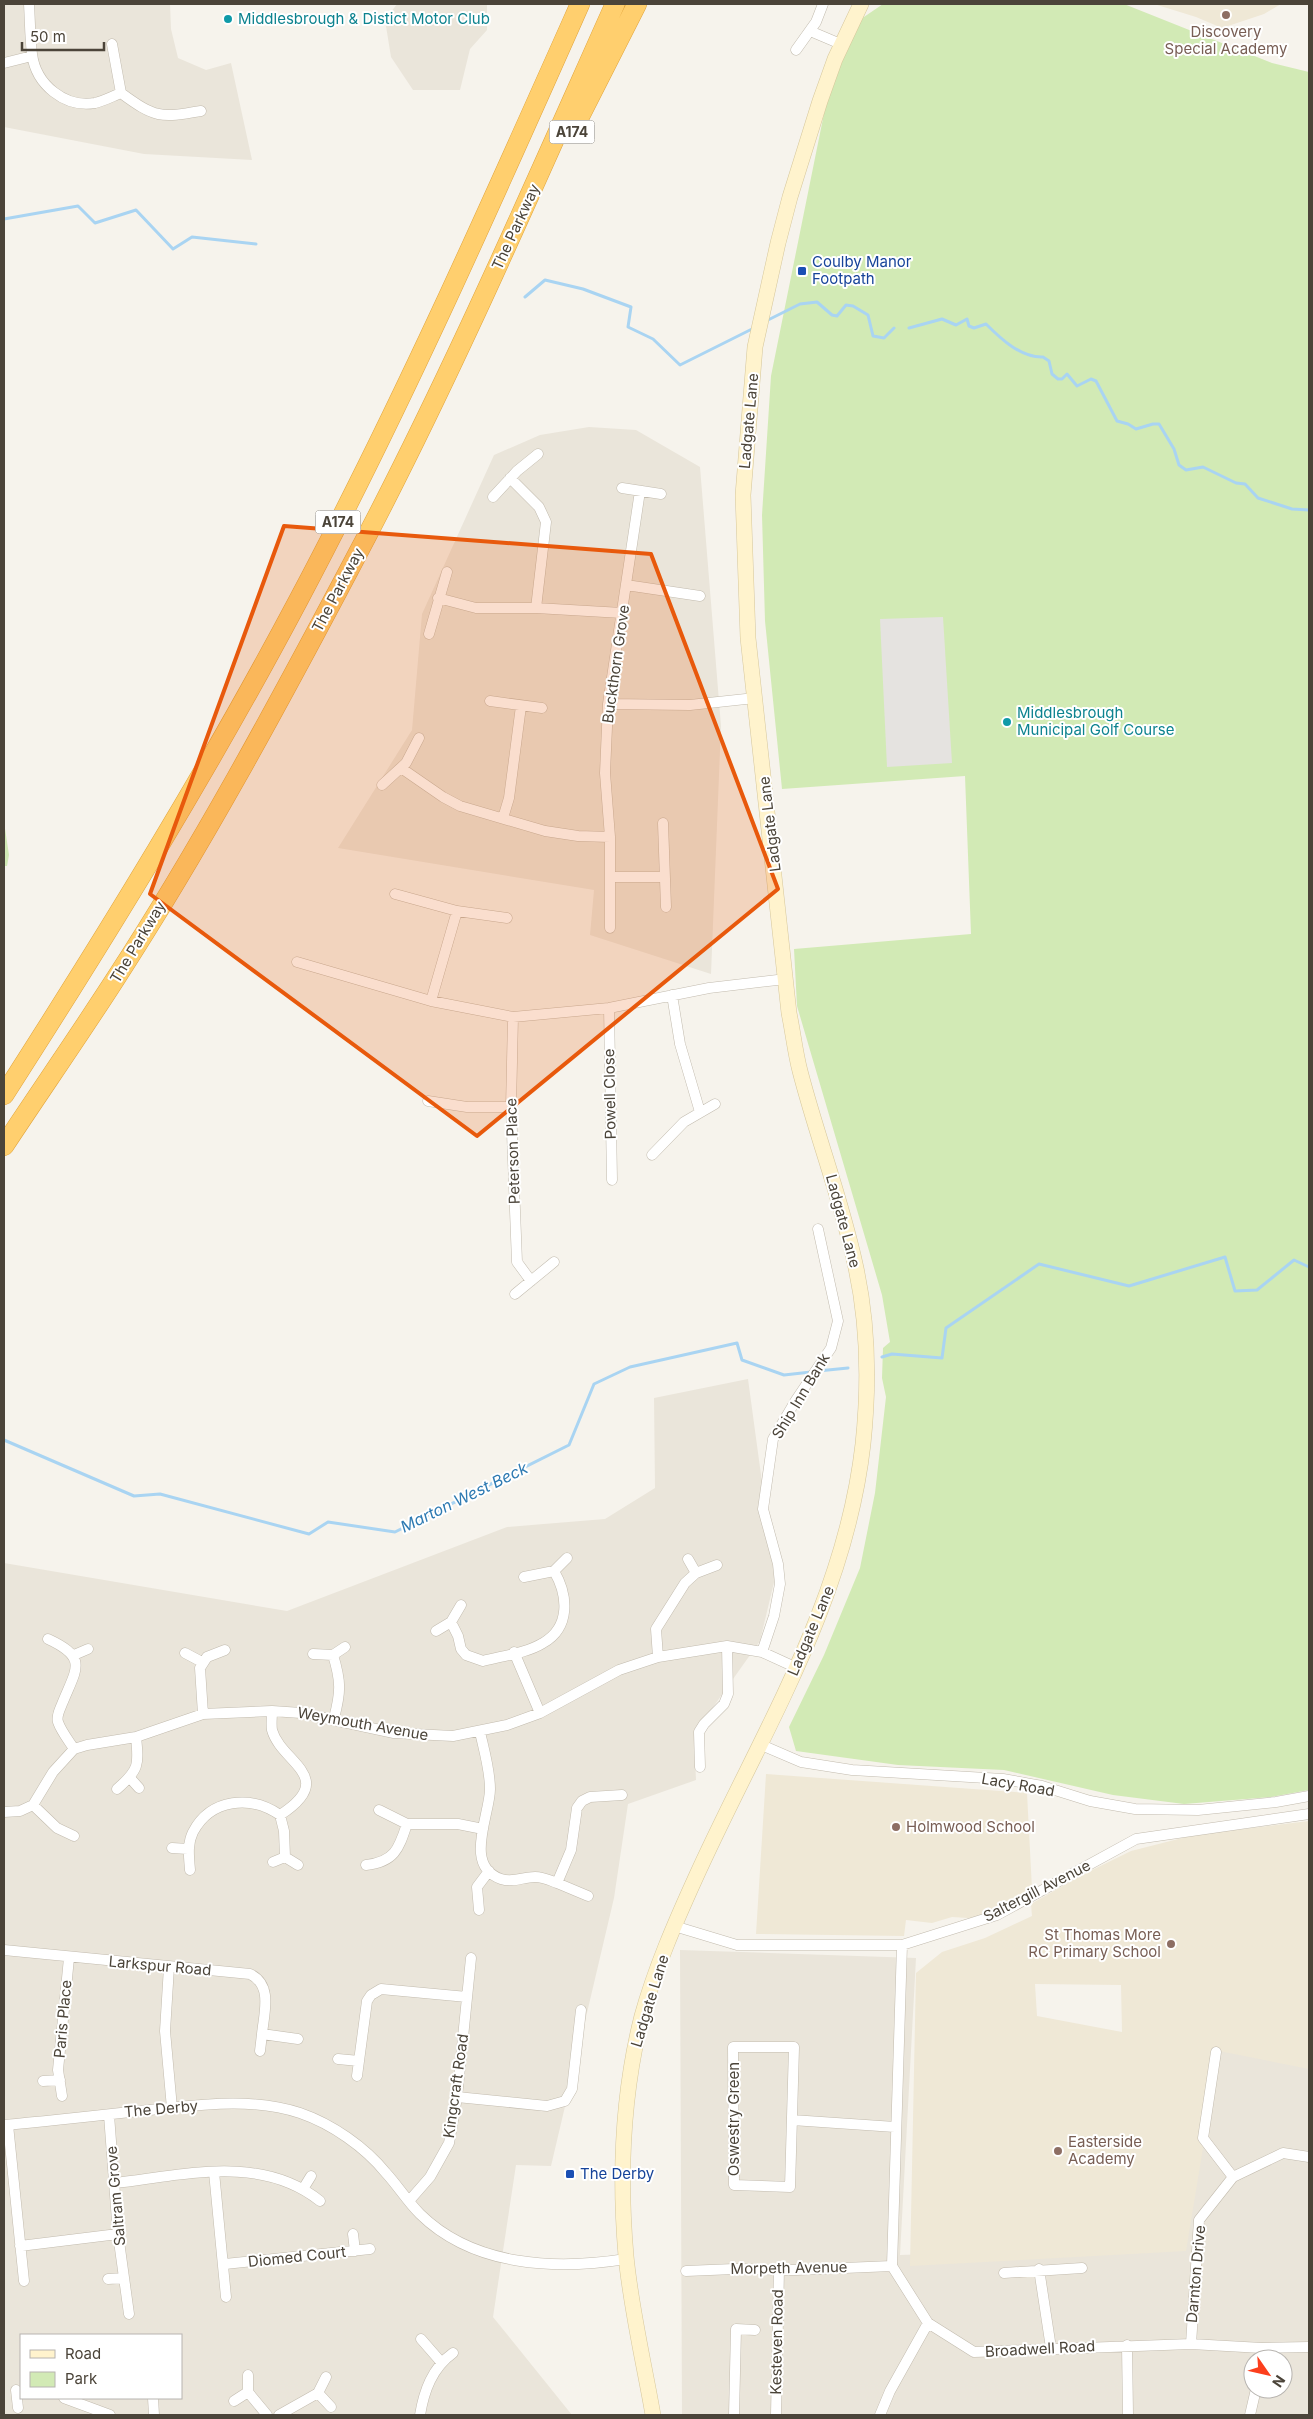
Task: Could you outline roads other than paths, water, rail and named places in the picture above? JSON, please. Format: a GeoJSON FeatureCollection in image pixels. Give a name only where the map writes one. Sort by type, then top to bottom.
{"type":"FeatureCollection","features":[{"type":"Feature","properties":{"kind":"highway","name":"The Parkway"},"geometry":{"type":"LineString","coordinates":[[4,1095],[99,947],[241,706],[300,598],[446,303],[568,31],[578,4]]}},
{"type":"Feature","properties":{"kind":"highway","name":"The Parkway"},"geometry":{"type":"LineString","coordinates":[[4,1146],[118,976],[273,712],[350,569],[416,439],[503,256],[615,4]]}},
{"type":"Feature","properties":{"kind":"highway","name":"A174"},"geometry":{"type":"LineString","coordinates":[[503,256],[543,196],[583,110],[637,4]]}},
{"type":"Feature","properties":{"kind":"main road","name":"Ladgate Lane"},"geometry":{"type":"LineString","coordinates":[[653,2415],[626,2259],[622,2158],[627,2091],[643,2013],[674,1926],[759,1744],[797,1668],[827,1596],[855,1499],[863,1445],[866,1391],[864,1324],[857,1271],[844,1216],[800,1069],[786,979],[746,602],[743,495],[755,347],[767,292],[790,198],[820,100],[835,58],[843,45],[860,4]]}},
{"type":"Feature","properties":{"kind":"street"},"geometry":{"type":"LineString","coordinates":[[29,4],[32,56],[40,77],[52,93],[74,103],[96,103],[121,93]]}},
{"type":"Feature","properties":{"kind":"street"},"geometry":{"type":"LineString","coordinates":[[796,50],[810,31],[823,4]]}},
{"type":"Feature","properties":{"kind":"street"},"geometry":{"type":"LineString","coordinates":[[810,31],[843,45]]}},
{"type":"Feature","properties":{"kind":"street"},"geometry":{"type":"LineString","coordinates":[[112,44],[121,93],[143,109],[167,117],[201,111]]}},
{"type":"Feature","properties":{"kind":"street"},"geometry":{"type":"LineString","coordinates":[[4,63],[32,56]]}},
{"type":"Feature","properties":{"kind":"street"},"geometry":{"type":"LineString","coordinates":[[493,497],[510,478],[538,454]]}},
{"type":"Feature","properties":{"kind":"street"},"geometry":{"type":"LineString","coordinates":[[510,478],[539,507],[546,522],[536,608]]}},
{"type":"Feature","properties":{"kind":"street"},"geometry":{"type":"LineString","coordinates":[[622,488],[661,494]]}},
{"type":"Feature","properties":{"kind":"street","name":"Buckthorn Grove"},"geometry":{"type":"LineString","coordinates":[[610,928],[610,837],[605,773],[608,704],[640,491]]}},
{"type":"Feature","properties":{"kind":"street"},"geometry":{"type":"LineString","coordinates":[[429,634],[447,572]]}},
{"type":"Feature","properties":{"kind":"street"},"geometry":{"type":"LineString","coordinates":[[626,585],[700,596]]}},
{"type":"Feature","properties":{"kind":"street"},"geometry":{"type":"LineString","coordinates":[[438,598],[476,608],[536,608],[622,613]]}},
{"type":"Feature","properties":{"kind":"street"},"geometry":{"type":"LineString","coordinates":[[608,704],[690,705],[755,698]]}},
{"type":"Feature","properties":{"kind":"street"},"geometry":{"type":"LineString","coordinates":[[490,701],[542,708]]}},
{"type":"Feature","properties":{"kind":"street"},"geometry":{"type":"LineString","coordinates":[[503,818],[509,798],[521,706]]}},
{"type":"Feature","properties":{"kind":"street"},"geometry":{"type":"LineString","coordinates":[[382,785],[401,768],[419,738]]}},
{"type":"Feature","properties":{"kind":"street"},"geometry":{"type":"LineString","coordinates":[[401,768],[443,797],[460,806],[545,831],[578,836],[610,837]]}},
{"type":"Feature","properties":{"kind":"street"},"geometry":{"type":"LineString","coordinates":[[663,824],[666,907]]}},
{"type":"Feature","properties":{"kind":"street"},"geometry":{"type":"LineString","coordinates":[[610,877],[665,877]]}},
{"type":"Feature","properties":{"kind":"street"},"geometry":{"type":"LineString","coordinates":[[395,894],[458,911],[507,918]]}},
{"type":"Feature","properties":{"kind":"street"},"geometry":{"type":"LineString","coordinates":[[431,1001],[458,911]]}},
{"type":"Feature","properties":{"kind":"street"},"geometry":{"type":"LineString","coordinates":[[296,962],[431,1001],[513,1017],[609,1008],[709,988],[786,979]]}},
{"type":"Feature","properties":{"kind":"street"},"geometry":{"type":"LineString","coordinates":[[672,995],[680,1044],[700,1112]]}},
{"type":"Feature","properties":{"kind":"street","name":"Powell Close"},"geometry":{"type":"LineString","coordinates":[[609,1008],[612,1180]]}},
{"type":"Feature","properties":{"kind":"street","name":"Peterson Place"},"geometry":{"type":"LineString","coordinates":[[513,1017],[511,1107],[517,1262],[531,1281]]}},
{"type":"Feature","properties":{"kind":"street"},"geometry":{"type":"LineString","coordinates":[[428,1101],[467,1107],[511,1107]]}},
{"type":"Feature","properties":{"kind":"street"},"geometry":{"type":"LineString","coordinates":[[652,1155],[684,1122],[715,1104]]}},
{"type":"Feature","properties":{"kind":"street","name":"Ship Inn Bank"},"geometry":{"type":"LineString","coordinates":[[762,1652],[774,1616],[780,1584],[778,1564],[764,1509],[773,1439],[796,1400],[831,1348],[838,1321],[837,1308],[818,1229]]}},
{"type":"Feature","properties":{"kind":"street"},"geometry":{"type":"LineString","coordinates":[[515,1294],[554,1262]]}},
{"type":"Feature","properties":{"kind":"street"},"geometry":{"type":"LineString","coordinates":[[524,1577],[554,1571],[567,1558]]}},
{"type":"Feature","properties":{"kind":"street"},"geometry":{"type":"LineString","coordinates":[[688,1559],[696,1572]]}},
{"type":"Feature","properties":{"kind":"street"},"geometry":{"type":"LineString","coordinates":[[658,1657],[656,1629],[685,1583],[696,1572],[717,1566]]}},
{"type":"Feature","properties":{"kind":"street"},"geometry":{"type":"LineString","coordinates":[[450,1622],[458,1636],[461,1649],[474,1659],[483,1661],[542,1644],[553,1635],[562,1622],[565,1596],[562,1585],[554,1571]]}},
{"type":"Feature","properties":{"kind":"street"},"geometry":{"type":"LineString","coordinates":[[436,1631],[450,1622],[461,1605]]}},
{"type":"Feature","properties":{"kind":"street"},"geometry":{"type":"LineString","coordinates":[[4,1812],[20,1810],[34,1805],[53,1772],[74,1749],[57,1721],[59,1711],[75,1672],[74,1655],[62,1645],[48,1638]]}},
{"type":"Feature","properties":{"kind":"street"},"geometry":{"type":"LineString","coordinates":[[314,1654],[333,1654],[345,1646]]}},
{"type":"Feature","properties":{"kind":"street"},"geometry":{"type":"LineString","coordinates":[[700,1767],[699,1732],[704,1724],[724,1704],[728,1694],[727,1646]]}},
{"type":"Feature","properties":{"kind":"street","name":"Weymouth Avenue"},"geometry":{"type":"LineString","coordinates":[[74,1749],[136,1737],[203,1714],[272,1711],[334,1718],[394,1733],[432,1737],[480,1732],[540,1713],[619,1670],[658,1657],[727,1646],[762,1652],[797,1668]]}},
{"type":"Feature","properties":{"kind":"street"},"geometry":{"type":"LineString","coordinates":[[74,1655],[88,1649]]}},
{"type":"Feature","properties":{"kind":"street"},"geometry":{"type":"LineString","coordinates":[[203,1714],[200,1668],[202,1662],[207,1657],[225,1650]]}},
{"type":"Feature","properties":{"kind":"street"},"geometry":{"type":"LineString","coordinates":[[514,1652],[540,1713]]}},
{"type":"Feature","properties":{"kind":"street"},"geometry":{"type":"LineString","coordinates":[[185,1653],[202,1662]]}},
{"type":"Feature","properties":{"kind":"street"},"geometry":{"type":"LineString","coordinates":[[333,1654],[339,1674],[341,1694],[334,1718]]}},
{"type":"Feature","properties":{"kind":"street"},"geometry":{"type":"LineString","coordinates":[[272,1711],[272,1730],[277,1740],[304,1773],[305,1782],[301,1797],[280,1815]]}},
{"type":"Feature","properties":{"kind":"street"},"geometry":{"type":"LineString","coordinates":[[480,1732],[490,1787],[488,1810],[480,1846],[481,1856],[489,1871],[499,1878],[511,1881],[532,1877],[544,1878],[588,1896]]}},
{"type":"Feature","properties":{"kind":"street"},"geometry":{"type":"LineString","coordinates":[[117,1789],[130,1778],[137,1766],[136,1737]]}},
{"type":"Feature","properties":{"kind":"street","name":"Lacy Road"},"geometry":{"type":"LineString","coordinates":[[759,1744],[801,1762],[852,1770],[1003,1779],[1042,1786],[1090,1801],[1135,1809],[1198,1810],[1276,1802],[1309,1796]]}},
{"type":"Feature","properties":{"kind":"street"},"geometry":{"type":"LineString","coordinates":[[130,1778],[139,1788]]}},
{"type":"Feature","properties":{"kind":"street"},"geometry":{"type":"LineString","coordinates":[[557,1883],[571,1850],[577,1808],[582,1801],[590,1797],[622,1795]]}},
{"type":"Feature","properties":{"kind":"street"},"geometry":{"type":"LineString","coordinates":[[190,1870],[188,1849],[192,1833],[204,1816],[231,1802],[261,1804],[280,1815],[284,1831],[285,1857]]}},
{"type":"Feature","properties":{"kind":"street"},"geometry":{"type":"LineString","coordinates":[[34,1805],[57,1828],[74,1836]]}},
{"type":"Feature","properties":{"kind":"street"},"geometry":{"type":"LineString","coordinates":[[379,1810],[407,1824],[458,1824],[483,1829]]}},
{"type":"Feature","properties":{"kind":"street","name":"Saltergill Avenue"},"geometry":{"type":"LineString","coordinates":[[674,1926],[737,1945],[902,1945],[997,1915],[1136,1838],[1309,1814]]}},
{"type":"Feature","properties":{"kind":"street"},"geometry":{"type":"LineString","coordinates":[[366,1866],[384,1862],[396,1852],[407,1824]]}},
{"type":"Feature","properties":{"kind":"street"},"geometry":{"type":"LineString","coordinates":[[172,1848],[188,1849]]}},
{"type":"Feature","properties":{"kind":"street"},"geometry":{"type":"LineString","coordinates":[[273,1862],[285,1857]]}},
{"type":"Feature","properties":{"kind":"street"},"geometry":{"type":"LineString","coordinates":[[285,1857],[298,1865]]}},
{"type":"Feature","properties":{"kind":"street"},"geometry":{"type":"LineString","coordinates":[[479,1910],[477,1887],[489,1871]]}},
{"type":"Feature","properties":{"kind":"street"},"geometry":{"type":"LineString","coordinates":[[892,2266],[902,1945]]}},
{"type":"Feature","properties":{"kind":"street","name":"Larkspur Road"},"geometry":{"type":"LineString","coordinates":[[4,1950],[69,1958],[250,1974],[257,1978],[265,1990],[260,2051]]}},
{"type":"Feature","properties":{"kind":"street","name":"Paris Place"},"geometry":{"type":"LineString","coordinates":[[62,2096],[58,2070],[69,1958]]}},
{"type":"Feature","properties":{"kind":"street","name":"Kingcraft Road"},"geometry":{"type":"LineString","coordinates":[[409,2201],[430,2177],[449,2143],[457,2097],[471,1958]]}},
{"type":"Feature","properties":{"kind":"street"},"geometry":{"type":"LineString","coordinates":[[169,1967],[165,2031],[172,2108]]}},
{"type":"Feature","properties":{"kind":"street"},"geometry":{"type":"LineString","coordinates":[[357,2076],[367,2000],[374,1992],[388,1988],[467,1997]]}},
{"type":"Feature","properties":{"kind":"street"},"geometry":{"type":"LineString","coordinates":[[457,2097],[547,2106],[565,2101],[572,2089],[581,2010]]}},
{"type":"Feature","properties":{"kind":"street"},"geometry":{"type":"LineString","coordinates":[[262,2034],[298,2039]]}},
{"type":"Feature","properties":{"kind":"street","name":"Oswestry Green"},"geometry":{"type":"LineString","coordinates":[[734,2047],[794,2047],[792,2120],[790,2187],[734,2185],[734,2047]]}},
{"type":"Feature","properties":{"kind":"street"},"geometry":{"type":"LineString","coordinates":[[1216,2052],[1203,2138],[1233,2177]]}},
{"type":"Feature","properties":{"kind":"street"},"geometry":{"type":"LineString","coordinates":[[338,2059],[359,2062]]}},
{"type":"Feature","properties":{"kind":"street","name":"Paris Place"},"geometry":{"type":"LineString","coordinates":[[42,2081],[60,2080]]}},
{"type":"Feature","properties":{"kind":"street","name":"The Derby"},"geometry":{"type":"LineString","coordinates":[[6,2125],[172,2108],[254,2103],[302,2114],[345,2137],[366,2152],[385,2171],[421,2215],[454,2238],[490,2254],[516,2261],[540,2264],[592,2264],[626,2259]]}},
{"type":"Feature","properties":{"kind":"street","name":"Saltram Grove"},"geometry":{"type":"LineString","coordinates":[[109,2115],[118,2234],[129,2314]]}},
{"type":"Feature","properties":{"kind":"street"},"geometry":{"type":"LineString","coordinates":[[792,2120],[895,2127]]}},
{"type":"Feature","properties":{"kind":"street"},"geometry":{"type":"LineString","coordinates":[[6,2125],[9,2146],[8,2168],[24,2281]]}},
{"type":"Feature","properties":{"kind":"street","name":"Darnton Drive"},"geometry":{"type":"LineString","coordinates":[[1191,2344],[1199,2220],[1233,2177],[1283,2153],[1309,2157]]}},
{"type":"Feature","properties":{"kind":"street"},"geometry":{"type":"LineString","coordinates":[[115,2183],[242,2170],[262,2173],[303,2189],[320,2201]]}},
{"type":"Feature","properties":{"kind":"street"},"geometry":{"type":"LineString","coordinates":[[214,2172],[226,2297]]}},
{"type":"Feature","properties":{"kind":"street"},"geometry":{"type":"LineString","coordinates":[[303,2189],[311,2176]]}},
{"type":"Feature","properties":{"kind":"street"},"geometry":{"type":"LineString","coordinates":[[20,2246],[118,2234]]}},
{"type":"Feature","properties":{"kind":"street"},"geometry":{"type":"LineString","coordinates":[[353,2234],[355,2251]]}},
{"type":"Feature","properties":{"kind":"street","name":"Diomed Court"},"geometry":{"type":"LineString","coordinates":[[224,2264],[370,2249]]}},
{"type":"Feature","properties":{"kind":"street","name":"Morpeth Avenue"},"geometry":{"type":"LineString","coordinates":[[686,2271],[892,2266]]}},
{"type":"Feature","properties":{"kind":"street","name":"Broadwell Road"},"geometry":{"type":"LineString","coordinates":[[892,2266],[928,2323],[974,2352],[1191,2344],[1262,2348],[1309,2347]]}},
{"type":"Feature","properties":{"kind":"street"},"geometry":{"type":"LineString","coordinates":[[1004,2273],[1039,2269],[1082,2268]]}},
{"type":"Feature","properties":{"kind":"street","name":"Kesteven Road"},"geometry":{"type":"LineString","coordinates":[[776,2415],[779,2269]]}},
{"type":"Feature","properties":{"kind":"street"},"geometry":{"type":"LineString","coordinates":[[1039,2269],[1051,2348]]}},
{"type":"Feature","properties":{"kind":"street"},"geometry":{"type":"LineString","coordinates":[[108,2279],[124,2278]]}},
{"type":"Feature","properties":{"kind":"street"},"geometry":{"type":"LineString","coordinates":[[880,2415],[890,2391],[928,2323]]}},
{"type":"Feature","properties":{"kind":"street"},"geometry":{"type":"LineString","coordinates":[[734,2415],[736,2329],[756,2330]]}},
{"type":"Feature","properties":{"kind":"street"},"geometry":{"type":"LineString","coordinates":[[421,2339],[441,2362]]}},
{"type":"Feature","properties":{"kind":"street"},"geometry":{"type":"LineString","coordinates":[[1127,2345],[1128,2415]]}},
{"type":"Feature","properties":{"kind":"street"},"geometry":{"type":"LineString","coordinates":[[420,2415],[431,2377],[441,2362],[453,2353]]}},
{"type":"Feature","properties":{"kind":"street"},"geometry":{"type":"LineString","coordinates":[[248,2375],[248,2392],[263,2412]]}},
{"type":"Feature","properties":{"kind":"street"},"geometry":{"type":"LineString","coordinates":[[282,2413],[318,2394],[326,2377]]}},
{"type":"Feature","properties":{"kind":"street"},"geometry":{"type":"LineString","coordinates":[[4,2390],[19,2389],[18,2408]]}},
{"type":"Feature","properties":{"kind":"street"},"geometry":{"type":"LineString","coordinates":[[234,2402],[248,2392]]}},
{"type":"Feature","properties":{"kind":"street"},"geometry":{"type":"LineString","coordinates":[[318,2394],[331,2406]]}},
{"type":"Feature","properties":{"kind":"street"},"geometry":{"type":"LineString","coordinates":[[67,2399],[110,2415]]}},
{"type":"Feature","properties":{"kind":"street"},"geometry":{"type":"LineString","coordinates":[[153,2399],[154,2415]]}},
{"type":"Feature","properties":{"kind":"street"},"geometry":{"type":"LineString","coordinates":[[1250,2415],[1254,2399]]}},
{"type":"Feature","properties":{"kind":"waterway"},"geometry":{"type":"LineString","coordinates":[[4,219],[78,206],[95,223],[136,210],[173,249],[192,237],[256,244]]}},
{"type":"Feature","properties":{"kind":"waterway"},"geometry":{"type":"LineString","coordinates":[[525,297],[545,280],[583,289],[631,307],[628,327],[653,339],[680,365],[754,328]]}},
{"type":"Feature","properties":{"kind":"waterway"},"geometry":{"type":"LineString","coordinates":[[766,321],[800,304],[817,302],[832,315],[837,316],[846,305],[853,306],[868,315],[873,336],[884,338],[894,328]]}},
{"type":"Feature","properties":{"kind":"waterway"},"geometry":{"type":"LineString","coordinates":[[909,328],[942,319],[956,325],[967,319],[969,326],[974,328],[986,324],[1019,351],[1043,357],[1049,361],[1052,374],[1058,379],[1062,379],[1067,374],[1077,386],[1091,379],[1096,381],[1117,421],[1128,424],[1136,429],[1159,424],[1174,449],[1179,465],[1186,470],[1203,467],[1236,483],[1245,484],[1258,498],[1292,509],[1309,510]]}},
{"type":"Feature","properties":{"kind":"waterway","name":"Marton West Beck"},"geometry":{"type":"LineString","coordinates":[[882,1357],[892,1354],[942,1358],[946,1328],[1039,1264],[1129,1286],[1225,1257],[1235,1291],[1257,1290],[1294,1260],[1309,1267]]}},
{"type":"Feature","properties":{"kind":"waterway","name":"Marton West Beck"},"geometry":{"type":"LineString","coordinates":[[4,1440],[134,1496],[160,1494],[309,1534],[328,1522],[395,1532],[569,1445],[594,1384],[630,1367],[737,1343],[742,1360],[784,1375],[811,1372]]}},
{"type":"Feature","properties":{"kind":"waterway","name":"Marton West Beck"},"geometry":{"type":"LineString","coordinates":[[818,1371],[848,1368]]}},
{"type":"Feature","properties":{"kind":"place","name":"Discovery Special Academy"},"geometry":{"type":"Point","coordinates":[1226,15]}},
{"type":"Feature","properties":{"kind":"place","name":"Middlesbrough & Distict Motor Club"},"geometry":{"type":"Point","coordinates":[228,19]}},
{"type":"Feature","properties":{"kind":"place","name":"Coulby Manor Footpath"},"geometry":{"type":"Point","coordinates":[802,271]}},
{"type":"Feature","properties":{"kind":"place","name":"Middlesbrough Municipal Golf Course"},"geometry":{"type":"Point","coordinates":[1007,722]}},
{"type":"Feature","properties":{"kind":"place","name":"Holmwood School"},"geometry":{"type":"Point","coordinates":[896,1827]}},
{"type":"Feature","properties":{"kind":"place","name":"St Thomas More RC Primary School"},"geometry":{"type":"Point","coordinates":[1171,1944]}},
{"type":"Feature","properties":{"kind":"place","name":"Easterside Academy"},"geometry":{"type":"Point","coordinates":[1058,2151]}},
{"type":"Feature","properties":{"kind":"place","name":"The Derby"},"geometry":{"type":"Point","coordinates":[570,2174]}}]}
